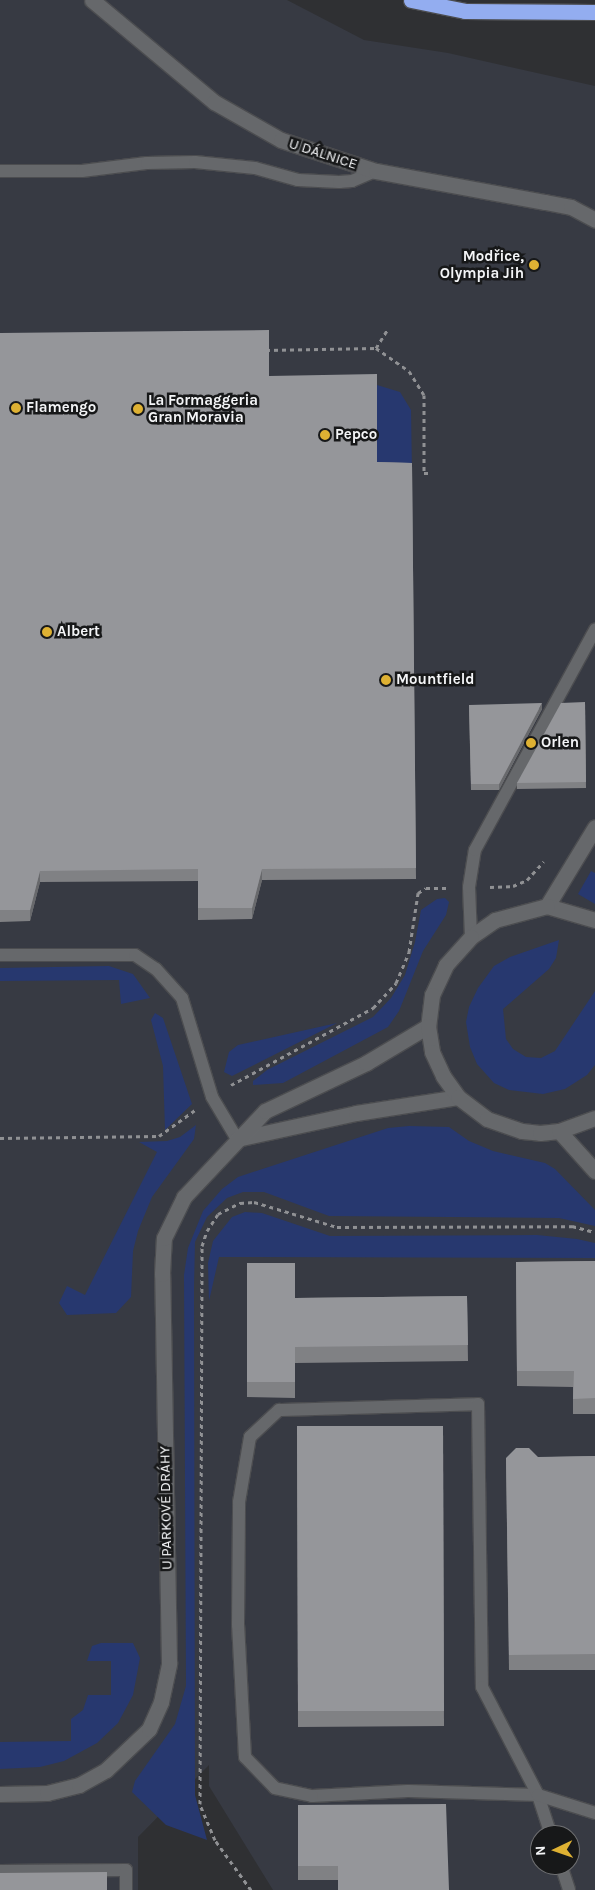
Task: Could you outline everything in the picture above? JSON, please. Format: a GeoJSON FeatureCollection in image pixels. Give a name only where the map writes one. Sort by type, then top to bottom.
{"type":"FeatureCollection","features":[{"type":"Feature","properties":{"kind":"highway"},"geometry":{"type":"LineString","coordinates":[[410,0],[465,11],[595,12]]}},
{"type":"Feature","properties":{"kind":"street","name":"U DÁLNICE"},"geometry":{"type":"LineString","coordinates":[[92,0],[214,102],[244,122],[281,140],[376,171],[545,202],[571,208],[595,220]]}},
{"type":"Feature","properties":{"kind":"street"},"geometry":{"type":"LineString","coordinates":[[547,906],[595,827]]}},
{"type":"Feature","properties":{"kind":"street"},"geometry":{"type":"LineString","coordinates":[[595,920],[547,906],[504,917],[471,937],[457,950],[437,981],[429,1007],[428,1026],[436,1062],[458,1097],[487,1119],[522,1131],[559,1131],[595,1118]]}},
{"type":"Feature","properties":{"kind":"street","name":"U PARKOVÉ DRÁHY"},"geometry":{"type":"LineString","coordinates":[[0,1794],[47,1793],[79,1785],[106,1770],[149,1728],[161,1702],[169,1663],[161,1331],[164,1238],[184,1198],[264,1111],[366,1063],[428,1026]]}},
{"type":"Feature","properties":{"kind":"street"},"geometry":{"type":"LineString","coordinates":[[237,1139],[356,1113],[458,1097]]}},
{"type":"Feature","properties":{"kind":"street"},"geometry":{"type":"LineString","coordinates":[[559,1131],[595,1171]]}},
{"type":"Feature","properties":{"kind":"lane"},"geometry":{"type":"LineString","coordinates":[[0,171],[70,171],[147,163],[194,162],[255,168],[298,180],[339,182],[352,181],[376,171]]}},
{"type":"Feature","properties":{"kind":"lane"},"geometry":{"type":"LineString","coordinates":[[471,937],[469,888],[475,850],[595,630]]}},
{"type":"Feature","properties":{"kind":"lane"},"geometry":{"type":"LineString","coordinates":[[0,955],[135,955],[168,980],[182,998],[212,1097],[237,1139]]}},
{"type":"Feature","properties":{"kind":"lane"},"geometry":{"type":"LineString","coordinates":[[548,1825],[538,1794],[482,1687],[478,1404],[279,1410],[250,1437],[239,1502],[238,1625],[245,1757],[274,1788],[312,1796],[408,1791],[538,1794],[595,1813]]}},
{"type":"Feature","properties":{"kind":"lane"},"geometry":{"type":"LineString","coordinates":[[0,1870],[126,1870],[126,1890]]}},
{"type":"Feature","properties":{"kind":"lane"},"geometry":{"type":"LineString","coordinates":[[564,1875],[569,1890]]}},
{"type":"Feature","properties":{"kind":"path"},"geometry":{"type":"LineString","coordinates":[[376,348],[388,329]]}},
{"type":"Feature","properties":{"kind":"path"},"geometry":{"type":"LineString","coordinates":[[264,350],[376,348],[410,371],[424,395],[424,473],[432,472]]}},
{"type":"Feature","properties":{"kind":"path"},"geometry":{"type":"LineString","coordinates":[[0,1138],[159,1136],[169,1132],[212,1097],[373,1008],[396,983],[409,952],[418,893],[426,888],[504,887],[527,880],[562,844],[578,854]]}},
{"type":"Feature","properties":{"kind":"shaded area"},"geometry":{"type":"Polygon","coordinates":[[[0,0],[287,0],[364,40],[448,53],[595,86],[595,1890],[273,1890],[209,1786],[209,1765],[138,1837],[138,1890],[0,1890],[0,0]]]}},
{"type":"Feature","properties":{"kind":"shaded area"},"geometry":{"type":"Polygon","coordinates":[[[377,385],[400,392],[411,410],[412,474],[377,474],[377,385]]]}},
{"type":"Feature","properties":{"kind":"shaded area"},"geometry":{"type":"Polygon","coordinates":[[[591,871],[595,873],[595,904],[578,894],[591,871]]]}},
{"type":"Feature","properties":{"kind":"shaded area"},"geometry":{"type":"Polygon","coordinates":[[[445,898],[449,902],[446,915],[423,951],[399,1011],[388,1027],[283,1083],[253,1085],[253,1081],[267,1070],[373,1017],[391,998],[405,975],[415,942],[421,910],[437,899],[445,898]]]}},
{"type":"Feature","properties":{"kind":"shaded area"},"geometry":{"type":"Polygon","coordinates":[[[559,940],[556,958],[549,969],[503,1009],[506,1039],[513,1049],[526,1057],[541,1058],[555,1051],[595,991],[595,1065],[587,1075],[565,1089],[543,1094],[509,1090],[494,1083],[477,1064],[470,1047],[466,1022],[469,1007],[478,988],[494,966],[510,957],[559,940]]]}},
{"type":"Feature","properties":{"kind":"shaded area"},"geometry":{"type":"Polygon","coordinates":[[[109,966],[133,974],[150,998],[121,1004],[119,980],[0,981],[0,968],[109,966]]]}},
{"type":"Feature","properties":{"kind":"shaded area"},"geometry":{"type":"Polygon","coordinates":[[[155,1013],[163,1018],[192,1104],[165,1130],[163,1066],[151,1020],[155,1013]]]}},
{"type":"Feature","properties":{"kind":"shaded area"},"geometry":{"type":"Polygon","coordinates":[[[337,1023],[232,1076],[224,1072],[229,1052],[238,1045],[337,1023]]]}},
{"type":"Feature","properties":{"kind":"shaded area"},"geometry":{"type":"Polygon","coordinates":[[[196,1125],[194,1139],[152,1197],[138,1231],[133,1251],[131,1297],[116,1313],[67,1315],[59,1303],[67,1286],[85,1295],[157,1152],[139,1142],[167,1141],[180,1137],[196,1125]]]}},
{"type":"Feature","properties":{"kind":"shaded area"},"geometry":{"type":"Polygon","coordinates":[[[409,1126],[449,1127],[469,1141],[493,1151],[545,1163],[555,1169],[595,1210],[595,1226],[559,1218],[329,1216],[264,1192],[243,1192],[227,1198],[207,1217],[195,1242],[194,1287],[195,1795],[207,1840],[166,1825],[132,1792],[135,1781],[175,1724],[186,1686],[184,1275],[188,1248],[203,1211],[222,1189],[238,1177],[388,1128],[409,1126]]]}},
{"type":"Feature","properties":{"kind":"shaded area"},"geometry":{"type":"Polygon","coordinates":[[[245,1212],[262,1213],[330,1236],[537,1235],[577,1239],[595,1243],[595,1258],[219,1257],[209,1301],[208,1263],[213,1241],[232,1217],[245,1212]]]}},
{"type":"Feature","properties":{"kind":"shaded area"},"geometry":{"type":"Polygon","coordinates":[[[101,1643],[133,1643],[140,1658],[133,1695],[118,1723],[97,1743],[64,1761],[40,1767],[0,1769],[0,1742],[71,1741],[71,1719],[83,1710],[88,1695],[111,1695],[111,1661],[87,1661],[92,1646],[101,1643]]]}},
{"type":"Feature","properties":{"kind":"building"},"geometry":{"type":"Polygon","coordinates":[[[269,330],[269,376],[377,374],[377,462],[412,463],[416,868],[262,869],[252,908],[198,908],[198,869],[40,871],[30,910],[0,910],[0,333],[269,330]]]}},
{"type":"Feature","properties":{"kind":"building"},"geometry":{"type":"Polygon","coordinates":[[[585,702],[586,782],[517,783],[561,703],[585,702]]]}},
{"type":"Feature","properties":{"kind":"building"},"geometry":{"type":"Polygon","coordinates":[[[542,703],[499,784],[471,784],[469,705],[542,703]]]}},
{"type":"Feature","properties":{"kind":"building"},"geometry":{"type":"Polygon","coordinates":[[[595,1261],[595,1398],[573,1399],[574,1371],[517,1371],[516,1262],[595,1261]]]}},
{"type":"Feature","properties":{"kind":"building"},"geometry":{"type":"Polygon","coordinates":[[[247,1263],[295,1263],[295,1298],[467,1296],[468,1345],[295,1347],[295,1382],[247,1382],[247,1263]]]}},
{"type":"Feature","properties":{"kind":"building"},"geometry":{"type":"Polygon","coordinates":[[[297,1426],[443,1426],[444,1711],[298,1711],[297,1426]]]}},
{"type":"Feature","properties":{"kind":"building"},"geometry":{"type":"Polygon","coordinates":[[[516,1448],[529,1448],[538,1457],[595,1456],[595,1654],[509,1655],[506,1458],[516,1448]]]}},
{"type":"Feature","properties":{"kind":"building"},"geometry":{"type":"Polygon","coordinates":[[[446,1804],[449,1890],[338,1890],[338,1866],[298,1866],[298,1805],[446,1804]]]}},
{"type":"Feature","properties":{"kind":"building"},"geometry":{"type":"Polygon","coordinates":[[[107,1872],[107,1890],[0,1890],[0,1873],[107,1872]]]}},
{"type":"Feature","properties":{"kind":"place","name":"Modřice, Olympia Jih"},"geometry":{"type":"Point","coordinates":[534,265]}},
{"type":"Feature","properties":{"kind":"place","name":"Flamengo"},"geometry":{"type":"Point","coordinates":[16,408]}},
{"type":"Feature","properties":{"kind":"place","name":"La Formaggeria Gran Moravia"},"geometry":{"type":"Point","coordinates":[138,409]}},
{"type":"Feature","properties":{"kind":"place","name":"Pepco"},"geometry":{"type":"Point","coordinates":[325,435]}},
{"type":"Feature","properties":{"kind":"place","name":"Albert"},"geometry":{"type":"Point","coordinates":[47,632]}},
{"type":"Feature","properties":{"kind":"place","name":"Mountfield"},"geometry":{"type":"Point","coordinates":[386,680]}},
{"type":"Feature","properties":{"kind":"place","name":"Orlen"},"geometry":{"type":"Point","coordinates":[531,743]}}]}
